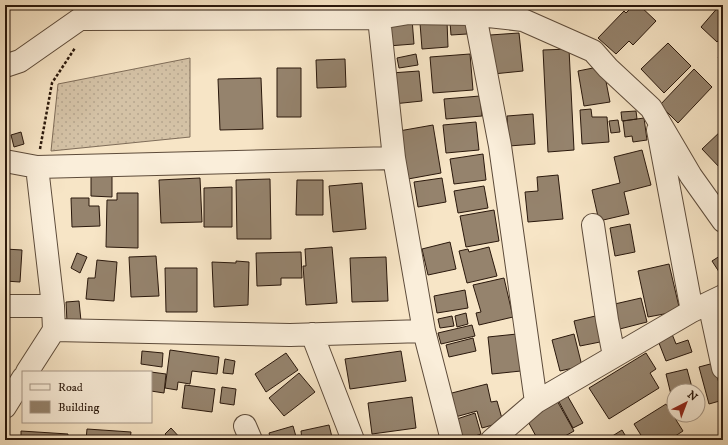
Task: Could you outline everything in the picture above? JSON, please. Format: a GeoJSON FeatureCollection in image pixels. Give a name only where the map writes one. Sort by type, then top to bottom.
{"type":"FeatureCollection","features":[{"type":"Feature","properties":{"kind":"street"},"geometry":{"type":"LineString","coordinates":[[5,66],[20,61],[86,12],[379,18],[409,13],[470,14],[523,20],[593,51],[608,68],[651,108],[692,176],[723,221]]}},
{"type":"Feature","properties":{"kind":"street"},"geometry":{"type":"LineString","coordinates":[[474,15],[500,146],[536,402]]}},
{"type":"Feature","properties":{"kind":"street"},"geometry":{"type":"LineString","coordinates":[[379,18],[394,158],[424,331],[452,440]]}},
{"type":"Feature","properties":{"kind":"street"},"geometry":{"type":"LineString","coordinates":[[657,118],[708,303],[723,368]]}},
{"type":"Feature","properties":{"kind":"street"},"geometry":{"type":"LineString","coordinates":[[28,371],[54,330],[53,306],[16,164],[394,158]]}},
{"type":"Feature","properties":{"kind":"street"},"geometry":{"type":"LineString","coordinates":[[593,225],[607,320],[614,356]]}},
{"type":"Feature","properties":{"kind":"street"},"geometry":{"type":"LineString","coordinates":[[492,440],[536,402],[708,303]]}},
{"type":"Feature","properties":{"kind":"street"},"geometry":{"type":"LineString","coordinates":[[5,306],[53,306]]}},
{"type":"Feature","properties":{"kind":"street"},"geometry":{"type":"LineString","coordinates":[[54,330],[312,334],[424,331]]}},
{"type":"Feature","properties":{"kind":"street"},"geometry":{"type":"LineString","coordinates":[[312,334],[353,440]]}},
{"type":"Feature","properties":{"kind":"street"},"geometry":{"type":"LineString","coordinates":[[5,407],[22,380]]}},
{"type":"Feature","properties":{"kind":"path"},"geometry":{"type":"LineString","coordinates":[[16,164],[52,83],[78,44]]}},
{"type":"Feature","properties":{"kind":"shaded area"},"geometry":{"type":"Polygon","coordinates":[[[190,58],[190,137],[51,151],[58,84],[190,58]]]}},
{"type":"Feature","properties":{"kind":"building"},"geometry":{"type":"Polygon","coordinates":[[[634,5],[639,5],[656,21],[633,45],[629,41],[616,54],[598,38],[624,11],[626,13],[634,5]]]}},
{"type":"Feature","properties":{"kind":"building"},"geometry":{"type":"Polygon","coordinates":[[[720,5],[723,5],[723,35],[717,42],[701,27],[720,5]]]}},
{"type":"Feature","properties":{"kind":"building"},"geometry":{"type":"Polygon","coordinates":[[[412,19],[414,44],[388,46],[387,21],[412,19]]]}},
{"type":"Feature","properties":{"kind":"building"},"geometry":{"type":"Polygon","coordinates":[[[447,21],[448,47],[422,49],[420,23],[447,21]]]}},
{"type":"Feature","properties":{"kind":"building"},"geometry":{"type":"Polygon","coordinates":[[[467,21],[467,34],[451,35],[450,22],[467,21]]]}},
{"type":"Feature","properties":{"kind":"building"},"geometry":{"type":"Polygon","coordinates":[[[519,33],[523,71],[493,74],[490,35],[519,33]]]}},
{"type":"Feature","properties":{"kind":"building"},"geometry":{"type":"Polygon","coordinates":[[[668,43],[691,66],[664,93],[641,69],[668,43]]]}},
{"type":"Feature","properties":{"kind":"building"},"geometry":{"type":"Polygon","coordinates":[[[569,49],[574,150],[548,152],[543,50],[569,49]]]}},
{"type":"Feature","properties":{"kind":"building"},"geometry":{"type":"Polygon","coordinates":[[[723,51],[723,62],[718,58],[723,51]]]}},
{"type":"Feature","properties":{"kind":"building"},"geometry":{"type":"Polygon","coordinates":[[[416,54],[418,65],[399,68],[397,58],[416,54]]]}},
{"type":"Feature","properties":{"kind":"building"},"geometry":{"type":"Polygon","coordinates":[[[470,54],[473,90],[433,93],[430,57],[470,54]]]}},
{"type":"Feature","properties":{"kind":"building"},"geometry":{"type":"Polygon","coordinates":[[[345,59],[346,87],[317,88],[316,60],[345,59]]]}},
{"type":"Feature","properties":{"kind":"building"},"geometry":{"type":"Polygon","coordinates":[[[603,66],[610,102],[584,106],[578,71],[603,66]]]}},
{"type":"Feature","properties":{"kind":"building"},"geometry":{"type":"Polygon","coordinates":[[[277,68],[301,68],[301,117],[277,117],[277,68]]]}},
{"type":"Feature","properties":{"kind":"building"},"geometry":{"type":"Polygon","coordinates":[[[694,69],[712,87],[678,123],[660,105],[694,69]]]}},
{"type":"Feature","properties":{"kind":"building"},"geometry":{"type":"Polygon","coordinates":[[[419,71],[422,101],[393,104],[391,73],[419,71]]]}},
{"type":"Feature","properties":{"kind":"building"},"geometry":{"type":"Polygon","coordinates":[[[261,78],[263,129],[220,130],[218,79],[261,78]]]}},
{"type":"Feature","properties":{"kind":"building"},"geometry":{"type":"Polygon","coordinates":[[[480,96],[482,116],[446,119],[444,99],[480,96]]]}},
{"type":"Feature","properties":{"kind":"building"},"geometry":{"type":"Polygon","coordinates":[[[591,109],[592,117],[607,117],[609,142],[582,144],[580,110],[591,109]]]}},
{"type":"Feature","properties":{"kind":"building"},"geometry":{"type":"Polygon","coordinates":[[[636,111],[637,119],[622,121],[621,112],[636,111]]]}},
{"type":"Feature","properties":{"kind":"building"},"geometry":{"type":"Polygon","coordinates":[[[533,114],[535,144],[509,146],[507,116],[533,114]]]}},
{"type":"Feature","properties":{"kind":"building"},"geometry":{"type":"Polygon","coordinates":[[[644,118],[647,140],[633,142],[632,136],[625,137],[623,121],[644,118]]]}},
{"type":"Feature","properties":{"kind":"building"},"geometry":{"type":"Polygon","coordinates":[[[618,120],[620,132],[611,133],[609,121],[618,120]]]}},
{"type":"Feature","properties":{"kind":"building"},"geometry":{"type":"Polygon","coordinates":[[[476,122],[479,150],[446,153],[443,125],[476,122]]]}},
{"type":"Feature","properties":{"kind":"building"},"geometry":{"type":"Polygon","coordinates":[[[433,125],[441,173],[408,179],[399,131],[433,125]]]}},
{"type":"Feature","properties":{"kind":"building"},"geometry":{"type":"Polygon","coordinates":[[[723,129],[723,167],[721,169],[702,149],[723,129]]]}},
{"type":"Feature","properties":{"kind":"building"},"geometry":{"type":"Polygon","coordinates":[[[21,132],[24,144],[14,147],[11,135],[21,132]]]}},
{"type":"Feature","properties":{"kind":"building"},"geometry":{"type":"Polygon","coordinates":[[[642,150],[651,185],[624,192],[629,214],[599,221],[592,190],[620,183],[614,157],[642,150]]]}},
{"type":"Feature","properties":{"kind":"building"},"geometry":{"type":"Polygon","coordinates":[[[483,154],[486,180],[454,184],[450,159],[483,154]]]}},
{"type":"Feature","properties":{"kind":"building"},"geometry":{"type":"Polygon","coordinates":[[[91,175],[112,175],[112,197],[91,196],[91,175]]]}},
{"type":"Feature","properties":{"kind":"building"},"geometry":{"type":"Polygon","coordinates":[[[558,175],[563,219],[528,222],[525,192],[538,191],[537,177],[558,175]]]}},
{"type":"Feature","properties":{"kind":"building"},"geometry":{"type":"Polygon","coordinates":[[[200,178],[202,222],[161,223],[159,180],[200,178]]]}},
{"type":"Feature","properties":{"kind":"building"},"geometry":{"type":"Polygon","coordinates":[[[442,178],[446,202],[418,207],[414,182],[442,178]]]}},
{"type":"Feature","properties":{"kind":"building"},"geometry":{"type":"Polygon","coordinates":[[[270,179],[271,239],[237,239],[236,180],[270,179]]]}},
{"type":"Feature","properties":{"kind":"building"},"geometry":{"type":"Polygon","coordinates":[[[297,180],[323,180],[323,215],[296,215],[297,180]]]}},
{"type":"Feature","properties":{"kind":"building"},"geometry":{"type":"Polygon","coordinates":[[[362,183],[366,229],[333,232],[329,186],[362,183]]]}},
{"type":"Feature","properties":{"kind":"building"},"geometry":{"type":"Polygon","coordinates":[[[484,186],[488,208],[458,213],[454,191],[484,186]]]}},
{"type":"Feature","properties":{"kind":"building"},"geometry":{"type":"Polygon","coordinates":[[[232,187],[232,227],[204,227],[204,188],[232,187]]]}},
{"type":"Feature","properties":{"kind":"building"},"geometry":{"type":"Polygon","coordinates":[[[117,193],[138,193],[138,248],[106,247],[107,200],[117,200],[117,193]]]}},
{"type":"Feature","properties":{"kind":"building"},"geometry":{"type":"Polygon","coordinates":[[[71,198],[89,198],[89,206],[99,206],[100,226],[72,227],[71,198]]]}},
{"type":"Feature","properties":{"kind":"building"},"geometry":{"type":"Polygon","coordinates":[[[494,210],[499,241],[466,247],[460,216],[494,210]]]}},
{"type":"Feature","properties":{"kind":"building"},"geometry":{"type":"Polygon","coordinates":[[[630,224],[635,252],[615,256],[610,228],[630,224]]]}},
{"type":"Feature","properties":{"kind":"building"},"geometry":{"type":"Polygon","coordinates":[[[450,242],[456,269],[428,275],[422,249],[450,242]]]}},
{"type":"Feature","properties":{"kind":"building"},"geometry":{"type":"Polygon","coordinates":[[[332,247],[337,303],[306,305],[303,266],[306,266],[305,249],[332,247]]]}},
{"type":"Feature","properties":{"kind":"building"},"geometry":{"type":"Polygon","coordinates":[[[489,247],[497,276],[467,283],[459,251],[468,249],[469,252],[489,247]]]}},
{"type":"Feature","properties":{"kind":"building"},"geometry":{"type":"Polygon","coordinates":[[[5,249],[22,250],[20,282],[5,281],[5,249]]]}},
{"type":"Feature","properties":{"kind":"building"},"geometry":{"type":"Polygon","coordinates":[[[301,252],[302,278],[281,278],[281,285],[257,286],[256,253],[301,252]]]}},
{"type":"Feature","properties":{"kind":"building"},"geometry":{"type":"Polygon","coordinates":[[[77,253],[87,257],[80,273],[71,268],[77,253]]]}},
{"type":"Feature","properties":{"kind":"building"},"geometry":{"type":"Polygon","coordinates":[[[723,254],[723,278],[712,261],[723,254]]]}},
{"type":"Feature","properties":{"kind":"building"},"geometry":{"type":"Polygon","coordinates":[[[156,256],[159,296],[131,297],[129,257],[156,256]]]}},
{"type":"Feature","properties":{"kind":"building"},"geometry":{"type":"Polygon","coordinates":[[[386,257],[388,301],[352,302],[350,258],[386,257]]]}},
{"type":"Feature","properties":{"kind":"building"},"geometry":{"type":"Polygon","coordinates":[[[97,260],[117,262],[114,301],[86,299],[88,278],[95,278],[97,260]]]}},
{"type":"Feature","properties":{"kind":"building"},"geometry":{"type":"Polygon","coordinates":[[[236,261],[249,262],[248,305],[214,307],[212,262],[236,263],[236,261]]]}},
{"type":"Feature","properties":{"kind":"building"},"geometry":{"type":"Polygon","coordinates":[[[669,264],[680,311],[648,317],[638,271],[669,264]]]}},
{"type":"Feature","properties":{"kind":"building"},"geometry":{"type":"Polygon","coordinates":[[[165,268],[197,268],[197,312],[166,312],[165,268]]]}},
{"type":"Feature","properties":{"kind":"building"},"geometry":{"type":"Polygon","coordinates":[[[504,278],[513,317],[479,325],[476,313],[481,312],[473,285],[504,278]]]}},
{"type":"Feature","properties":{"kind":"building"},"geometry":{"type":"Polygon","coordinates":[[[465,290],[468,308],[437,313],[434,296],[465,290]]]}},
{"type":"Feature","properties":{"kind":"building"},"geometry":{"type":"Polygon","coordinates":[[[641,298],[647,322],[612,331],[606,306],[641,298]]]}},
{"type":"Feature","properties":{"kind":"building"},"geometry":{"type":"Polygon","coordinates":[[[79,301],[81,321],[67,322],[66,302],[79,301]]]}},
{"type":"Feature","properties":{"kind":"building"},"geometry":{"type":"Polygon","coordinates":[[[466,313],[468,324],[457,327],[455,316],[466,313]]]}},
{"type":"Feature","properties":{"kind":"building"},"geometry":{"type":"Polygon","coordinates":[[[604,314],[610,340],[580,346],[574,321],[604,314]]]}},
{"type":"Feature","properties":{"kind":"building"},"geometry":{"type":"Polygon","coordinates":[[[452,316],[454,326],[440,328],[438,319],[452,316]]]}},
{"type":"Feature","properties":{"kind":"building"},"geometry":{"type":"Polygon","coordinates":[[[472,325],[475,336],[441,344],[438,333],[472,325]]]}},
{"type":"Feature","properties":{"kind":"building"},"geometry":{"type":"Polygon","coordinates":[[[517,334],[521,371],[492,374],[488,337],[517,334]]]}},
{"type":"Feature","properties":{"kind":"building"},"geometry":{"type":"Polygon","coordinates":[[[574,334],[582,366],[560,371],[552,340],[574,334]]]}},
{"type":"Feature","properties":{"kind":"building"},"geometry":{"type":"Polygon","coordinates":[[[672,334],[676,344],[688,340],[692,352],[666,361],[657,338],[672,334]]]}},
{"type":"Feature","properties":{"kind":"building"},"geometry":{"type":"Polygon","coordinates":[[[473,338],[476,351],[449,357],[446,345],[473,338]]]}},
{"type":"Feature","properties":{"kind":"building"},"geometry":{"type":"Polygon","coordinates":[[[170,350],[219,357],[217,374],[192,371],[190,384],[178,382],[177,390],[165,388],[170,350]]]}},
{"type":"Feature","properties":{"kind":"building"},"geometry":{"type":"Polygon","coordinates":[[[142,351],[163,353],[162,367],[141,364],[142,351]]]}},
{"type":"Feature","properties":{"kind":"building"},"geometry":{"type":"Polygon","coordinates":[[[401,351],[406,381],[350,389],[345,359],[401,351]]]}},
{"type":"Feature","properties":{"kind":"building"},"geometry":{"type":"Polygon","coordinates":[[[286,353],[298,370],[266,392],[255,374],[286,353]]]}},
{"type":"Feature","properties":{"kind":"building"},"geometry":{"type":"Polygon","coordinates":[[[646,353],[656,369],[650,373],[659,388],[609,419],[589,388],[646,353]]]}},
{"type":"Feature","properties":{"kind":"building"},"geometry":{"type":"Polygon","coordinates":[[[225,359],[235,361],[233,374],[223,373],[225,359]]]}},
{"type":"Feature","properties":{"kind":"building"},"geometry":{"type":"Polygon","coordinates":[[[714,363],[723,400],[709,404],[706,393],[706,383],[703,383],[699,367],[714,363]]]}},
{"type":"Feature","properties":{"kind":"building"},"geometry":{"type":"Polygon","coordinates":[[[687,369],[691,383],[668,383],[666,374],[687,369]]]}},
{"type":"Feature","properties":{"kind":"building"},"geometry":{"type":"Polygon","coordinates":[[[152,372],[166,374],[164,393],[152,391],[152,372]]]}},
{"type":"Feature","properties":{"kind":"building"},"geometry":{"type":"Polygon","coordinates":[[[299,373],[315,392],[284,416],[269,398],[299,373]]]}},
{"type":"Feature","properties":{"kind":"building"},"geometry":{"type":"Polygon","coordinates":[[[487,384],[491,402],[497,401],[503,422],[482,428],[477,411],[448,419],[448,394],[487,384]]]}},
{"type":"Feature","properties":{"kind":"building"},"geometry":{"type":"Polygon","coordinates":[[[185,385],[215,389],[212,412],[182,408],[185,385]]]}},
{"type":"Feature","properties":{"kind":"building"},"geometry":{"type":"Polygon","coordinates":[[[222,387],[236,389],[234,405],[220,403],[222,387]]]}},
{"type":"Feature","properties":{"kind":"building"},"geometry":{"type":"Polygon","coordinates":[[[567,395],[583,423],[573,428],[558,400],[567,395]]]}},
{"type":"Feature","properties":{"kind":"building"},"geometry":{"type":"Polygon","coordinates":[[[412,397],[416,428],[372,434],[368,403],[412,397]]]}},
{"type":"Feature","properties":{"kind":"building"},"geometry":{"type":"Polygon","coordinates":[[[555,397],[574,431],[558,440],[538,440],[524,414],[555,397]]]}},
{"type":"Feature","properties":{"kind":"building"},"geometry":{"type":"Polygon","coordinates":[[[666,404],[666,423],[678,423],[683,431],[669,440],[644,440],[634,424],[666,404]]]}},
{"type":"Feature","properties":{"kind":"building"},"geometry":{"type":"Polygon","coordinates":[[[475,413],[481,434],[463,440],[457,440],[451,421],[475,413]]]}},
{"type":"Feature","properties":{"kind":"building"},"geometry":{"type":"Polygon","coordinates":[[[329,425],[332,437],[319,440],[302,440],[301,431],[329,425]]]}},
{"type":"Feature","properties":{"kind":"building"},"geometry":{"type":"Polygon","coordinates":[[[293,426],[297,440],[271,440],[269,433],[293,426]]]}},
{"type":"Feature","properties":{"kind":"building"},"geometry":{"type":"Polygon","coordinates":[[[171,428],[182,440],[170,440],[165,434],[171,428]]]}},
{"type":"Feature","properties":{"kind":"building"},"geometry":{"type":"Polygon","coordinates":[[[87,429],[131,432],[130,440],[86,440],[87,429]]]}},
{"type":"Feature","properties":{"kind":"building"},"geometry":{"type":"Polygon","coordinates":[[[622,430],[628,440],[606,440],[622,430]]]}},
{"type":"Feature","properties":{"kind":"building"},"geometry":{"type":"Polygon","coordinates":[[[21,431],[68,434],[67,440],[21,440],[21,431]]]}}]}
